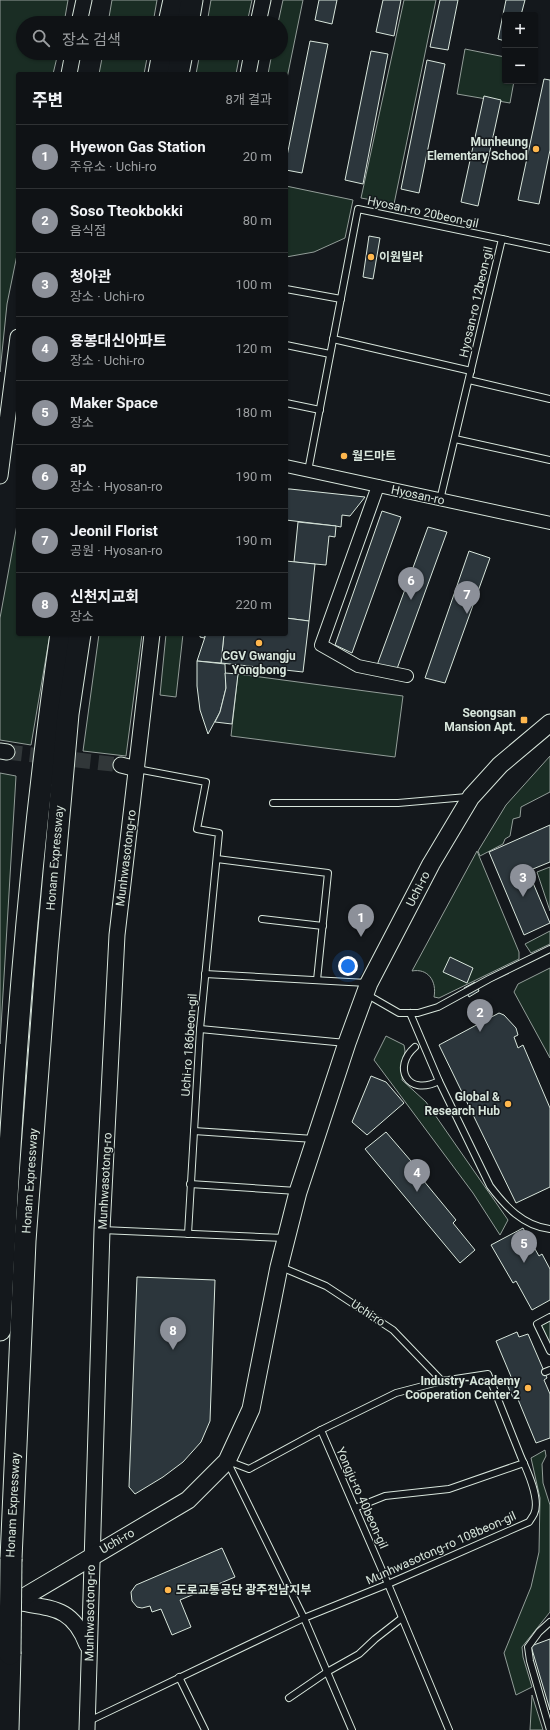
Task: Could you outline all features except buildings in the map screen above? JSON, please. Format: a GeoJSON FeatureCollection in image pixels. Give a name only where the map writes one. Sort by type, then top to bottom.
{"type":"FeatureCollection","features":[{"type":"Feature","properties":{"kind":"highway"},"geometry":{"type":"LineString","coordinates":[[171,16],[174,0]]}},
{"type":"Feature","properties":{"kind":"highway"},"geometry":{"type":"LineString","coordinates":[[189,16],[192,0]]}},
{"type":"Feature","properties":{"kind":"highway"},"geometry":{"type":"LineString","coordinates":[[159,72],[162,60]]}},
{"type":"Feature","properties":{"kind":"highway"},"geometry":{"type":"LineString","coordinates":[[178,72],[181,60]]}},
{"type":"Feature","properties":{"kind":"highway","name":"Honam Expressway"},"geometry":{"type":"LineString","coordinates":[[0,1330],[24,950],[48,722],[61,636]]}},
{"type":"Feature","properties":{"kind":"highway","name":"Honam Expressway"},"geometry":{"type":"LineString","coordinates":[[8,1730],[11,1558],[25,1241],[47,951],[68,714],[80,636]]}},
{"type":"Feature","properties":{"kind":"main road","name":"Uchi-ro"},"geometry":{"type":"LineString","coordinates":[[5,1607],[188,1500],[227,1461],[251,1409],[279,1267],[298,1192],[346,1043],[368,988],[431,864],[471,797],[500,765],[550,723]]}},
{"type":"Feature","properties":{"kind":"street"},"geometry":{"type":"LineString","coordinates":[[81,16],[84,0]]}},
{"type":"Feature","properties":{"kind":"street"},"geometry":{"type":"LineString","coordinates":[[260,16],[263,0]]}},
{"type":"Feature","properties":{"kind":"street"},"geometry":{"type":"LineString","coordinates":[[68,72],[71,60]]}},
{"type":"Feature","properties":{"kind":"street"},"geometry":{"type":"LineString","coordinates":[[248,72],[251,60]]}},
{"type":"Feature","properties":{"kind":"street"},"geometry":{"type":"LineString","coordinates":[[0,476],[16,352]]}},
{"type":"Feature","properties":{"kind":"street","name":"Hyosan-ro"},"geometry":{"type":"LineString","coordinates":[[288,466],[550,523]]}},
{"type":"Feature","properties":{"kind":"street"},"geometry":{"type":"LineString","coordinates":[[378,486],[321,645],[358,666],[407,676]]}},
{"type":"Feature","properties":{"kind":"street","name":"Munhwasotong-ro"},"geometry":{"type":"LineString","coordinates":[[87,1726],[102,1230],[117,935],[152,636]]}},
{"type":"Feature","properties":{"kind":"street"},"geometry":{"type":"LineString","coordinates":[[121,765],[137,768]]}},
{"type":"Feature","properties":{"kind":"street"},"geometry":{"type":"LineString","coordinates":[[5,1607],[57,1610],[66,1614],[79,1627],[89,1649]]}},
{"type":"Feature","properties":{"kind":"lane","name":"Hyosan-ro 20beon-gil"},"geometry":{"type":"LineString","coordinates":[[308,471],[358,210],[502,239]]}},
{"type":"Feature","properties":{"kind":"lane","name":"Hyosan-ro 12beon-gil"},"geometry":{"type":"LineString","coordinates":[[440,500],[502,239],[550,249]]}},
{"type":"Feature","properties":{"kind":"lane"},"geometry":{"type":"LineString","coordinates":[[288,289],[341,299]]}},
{"type":"Feature","properties":{"kind":"lane","name":"Hyosan-ro 12beon-gil"},"geometry":{"type":"LineString","coordinates":[[333,339],[471,371]]}},
{"type":"Feature","properties":{"kind":"lane"},"geometry":{"type":"LineString","coordinates":[[288,345],[330,354]]}},
{"type":"Feature","properties":{"kind":"lane"},"geometry":{"type":"LineString","coordinates":[[469,380],[550,399]]}},
{"type":"Feature","properties":{"kind":"lane"},"geometry":{"type":"LineString","coordinates":[[288,403],[320,410]]}},
{"type":"Feature","properties":{"kind":"lane"},"geometry":{"type":"LineString","coordinates":[[455,439],[550,460]]}},
{"type":"Feature","properties":{"kind":"lane","name":"Uchi-ro 186beon-gil"},"geometry":{"type":"LineString","coordinates":[[137,768],[206,782],[197,829],[219,833],[200,1029],[188,1234]]}},
{"type":"Feature","properties":{"kind":"lane"},"geometry":{"type":"LineString","coordinates":[[273,803],[398,803],[471,797]]}},
{"type":"Feature","properties":{"kind":"lane"},"geometry":{"type":"LineString","coordinates":[[217,859],[328,873],[317,980]]}},
{"type":"Feature","properties":{"kind":"lane"},"geometry":{"type":"LineString","coordinates":[[262,919],[322,926]]}},
{"type":"Feature","properties":{"kind":"lane"},"geometry":{"type":"LineString","coordinates":[[205,974],[317,980],[368,988],[399,1013],[418,1013],[438,1007],[489,979],[550,949]]}},
{"type":"Feature","properties":{"kind":"lane"},"geometry":{"type":"LineString","coordinates":[[410,1013],[439,1081],[490,1186],[507,1207],[520,1218],[540,1227],[550,1229]]}},
{"type":"Feature","properties":{"kind":"lane"},"geometry":{"type":"LineString","coordinates":[[200,1029],[346,1043]]}},
{"type":"Feature","properties":{"kind":"lane"},"geometry":{"type":"LineString","coordinates":[[415,1047],[407,1053],[404,1069],[406,1077],[411,1083],[426,1087],[439,1081]]}},
{"type":"Feature","properties":{"kind":"lane"},"geometry":{"type":"LineString","coordinates":[[194,1132],[315,1139]]}},
{"type":"Feature","properties":{"kind":"lane"},"geometry":{"type":"LineString","coordinates":[[190,1184],[298,1192]]}},
{"type":"Feature","properties":{"kind":"lane"},"geometry":{"type":"LineString","coordinates":[[102,1230],[286,1238]]}},
{"type":"Feature","properties":{"kind":"lane","name":"Uchi-ro"},"geometry":{"type":"LineString","coordinates":[[279,1267],[326,1286],[393,1330],[442,1381]]}},
{"type":"Feature","properties":{"kind":"lane"},"geometry":{"type":"LineString","coordinates":[[550,1317],[537,1324],[550,1351]]}},
{"type":"Feature","properties":{"kind":"lane","name":"Munhwasotong-ro 108beon-gil"},"geometry":{"type":"LineString","coordinates":[[87,1726],[179,1678],[304,1618],[388,1584],[529,1522],[535,1513],[536,1499],[524,1463],[488,1374],[442,1381],[396,1393],[321,1430],[249,1470],[227,1461]]}},
{"type":"Feature","properties":{"kind":"lane","name":"Yongju-ro 40beon-gil"},"geometry":{"type":"LineString","coordinates":[[321,1430],[449,1730]]}},
{"type":"Feature","properties":{"kind":"lane"},"geometry":{"type":"LineString","coordinates":[[227,1461],[304,1618],[352,1730]]}},
{"type":"Feature","properties":{"kind":"lane"},"geometry":{"type":"LineString","coordinates":[[355,1508],[385,1496],[448,1489],[524,1463]]}},
{"type":"Feature","properties":{"kind":"lane"},"geometry":{"type":"LineString","coordinates":[[290,1698],[327,1672],[359,1654],[375,1639],[402,1618]]}},
{"type":"Feature","properties":{"kind":"lane"},"geometry":{"type":"LineString","coordinates":[[550,1622],[539,1632],[528,1647],[530,1661],[550,1730]]}},
{"type":"Feature","properties":{"kind":"lane"},"geometry":{"type":"LineString","coordinates":[[179,1678],[205,1730]]}},
{"type":"Feature","properties":{"kind":"green space"},"geometry":{"type":"Polygon","coordinates":[[[0,0],[68,0],[65,16],[16,16],[16,60],[56,60],[53,72],[16,72],[16,260],[7,304],[0,372],[0,0]]]}},
{"type":"Feature","properties":{"kind":"green space"},"geometry":{"type":"Polygon","coordinates":[[[112,0],[157,0],[154,16],[109,16],[112,0]]]}},
{"type":"Feature","properties":{"kind":"green space"},"geometry":{"type":"Polygon","coordinates":[[[211,0],[252,0],[249,16],[208,16],[211,0]]]}},
{"type":"Feature","properties":{"kind":"green space"},"geometry":{"type":"Polygon","coordinates":[[[283,0],[303,0],[288,73],[288,72],[268,72],[271,60],[288,60],[288,16],[280,16],[283,0]]]}},
{"type":"Feature","properties":{"kind":"green space"},"geometry":{"type":"Polygon","coordinates":[[[404,0],[436,0],[394,204],[361,198],[404,0]]]}},
{"type":"Feature","properties":{"kind":"green space"},"geometry":{"type":"Polygon","coordinates":[[[465,49],[502,56],[502,84],[513,84],[510,103],[457,94],[465,49]]]}},
{"type":"Feature","properties":{"kind":"green space"},"geometry":{"type":"Polygon","coordinates":[[[102,60],[147,60],[144,72],[99,72],[102,60]]]}},
{"type":"Feature","properties":{"kind":"green space"},"geometry":{"type":"Polygon","coordinates":[[[199,60],[239,60],[236,72],[196,72],[199,60]]]}},
{"type":"Feature","properties":{"kind":"green space"},"geometry":{"type":"Polygon","coordinates":[[[288,186],[353,200],[345,238],[314,252],[288,257],[288,186]]]}},
{"type":"Feature","properties":{"kind":"green space"},"geometry":{"type":"Polygon","coordinates":[[[16,530],[16,636],[50,636],[31,745],[0,740],[0,618],[16,530]]]}},
{"type":"Feature","properties":{"kind":"green space"},"geometry":{"type":"Polygon","coordinates":[[[99,636],[142,636],[126,756],[83,751],[99,636]]]}},
{"type":"Feature","properties":{"kind":"green space"},"geometry":{"type":"Polygon","coordinates":[[[166,636],[183,636],[176,697],[160,695],[166,636]]]}},
{"type":"Feature","properties":{"kind":"green space"},"geometry":{"type":"Polygon","coordinates":[[[238,674],[403,696],[395,757],[231,736],[238,674]]]}},
{"type":"Feature","properties":{"kind":"green space"},"geometry":{"type":"Polygon","coordinates":[[[550,756],[550,792],[521,807],[520,817],[513,819],[510,836],[505,839],[503,844],[480,856],[478,851],[506,805],[550,756]]]}},
{"type":"Feature","properties":{"kind":"green space"},"geometry":{"type":"Polygon","coordinates":[[[0,773],[16,776],[0,1044],[0,773]]]}},
{"type":"Feature","properties":{"kind":"green space"},"geometry":{"type":"Polygon","coordinates":[[[477,851],[519,952],[519,959],[439,998],[434,997],[435,991],[433,981],[430,977],[423,972],[412,971],[477,851]]]}},
{"type":"Feature","properties":{"kind":"green space"},"geometry":{"type":"Polygon","coordinates":[[[550,867],[550,911],[537,872],[550,867]]]}},
{"type":"Feature","properties":{"kind":"green space"},"geometry":{"type":"Polygon","coordinates":[[[550,931],[550,944],[531,953],[525,944],[550,931]]]}},
{"type":"Feature","properties":{"kind":"green space"},"geometry":{"type":"Polygon","coordinates":[[[550,968],[550,1058],[514,992],[518,984],[550,968]]]}},
{"type":"Feature","properties":{"kind":"green space"},"geometry":{"type":"Polygon","coordinates":[[[386,1036],[404,1045],[405,1051],[402,1080],[426,1102],[508,1220],[500,1235],[473,1193],[374,1060],[386,1036]]]}},
{"type":"Feature","properties":{"kind":"green space"},"geometry":{"type":"Polygon","coordinates":[[[550,1321],[550,1346],[540,1326],[550,1321]]]}},
{"type":"Feature","properties":{"kind":"green space"},"geometry":{"type":"Polygon","coordinates":[[[545,1450],[546,1456],[542,1464],[543,1483],[550,1505],[550,1612],[522,1647],[523,1657],[532,1687],[516,1695],[504,1653],[531,1587],[539,1552],[540,1498],[531,1458],[545,1450]]]}},
{"type":"Feature","properties":{"kind":"green space"},"geometry":{"type":"Polygon","coordinates":[[[532,1695],[543,1730],[530,1730],[532,1695]]]}},
{"type":"Feature","properties":{"kind":"tunnel"},"geometry":{"type":"LineString","coordinates":[[7,752],[121,765]]}},
{"type":"Feature","properties":{"kind":"place","name":"Munheung Elementary School"},"geometry":{"type":"Point","coordinates":[536,149]}},
{"type":"Feature","properties":{"kind":"place","name":"이원빌라"},"geometry":{"type":"Point","coordinates":[371,257]}},
{"type":"Feature","properties":{"kind":"place","name":"월드마트"},"geometry":{"type":"Point","coordinates":[344,456]}},
{"type":"Feature","properties":{"kind":"place","name":"ap"},"geometry":{"type":"Point","coordinates":[411,600]}},
{"type":"Feature","properties":{"kind":"place","name":"Jeonil Florist"},"geometry":{"type":"Point","coordinates":[467,614]}},
{"type":"Feature","properties":{"kind":"place","name":"CGV Gwangju Yongbong"},"geometry":{"type":"Point","coordinates":[259,643]}},
{"type":"Feature","properties":{"kind":"place","name":"Seongsan Mansion Apt."},"geometry":{"type":"Point","coordinates":[524,720]}},
{"type":"Feature","properties":{"kind":"place","name":"청아관"},"geometry":{"type":"Point","coordinates":[523,897]}},
{"type":"Feature","properties":{"kind":"place","name":"Hyewon Gas Station"},"geometry":{"type":"Point","coordinates":[361,937]}},
{"type":"Feature","properties":{"kind":"place","name":"Soso Tteokbokki"},"geometry":{"type":"Point","coordinates":[480,1032]}},
{"type":"Feature","properties":{"kind":"place","name":"Global & Research Hub"},"geometry":{"type":"Point","coordinates":[508,1104]}},
{"type":"Feature","properties":{"kind":"place","name":"용봉대신아파트"},"geometry":{"type":"Point","coordinates":[417,1192]}},
{"type":"Feature","properties":{"kind":"place","name":"Maker Space"},"geometry":{"type":"Point","coordinates":[524,1263]}},
{"type":"Feature","properties":{"kind":"place","name":"신천지교회"},"geometry":{"type":"Point","coordinates":[173,1350]}},
{"type":"Feature","properties":{"kind":"place","name":"Industry-Academy Cooperation Center 2"},"geometry":{"type":"Point","coordinates":[528,1388]}},
{"type":"Feature","properties":{"kind":"place","name":"도로교통공단 광주전남지부"},"geometry":{"type":"Point","coordinates":[168,1590]}}]}
